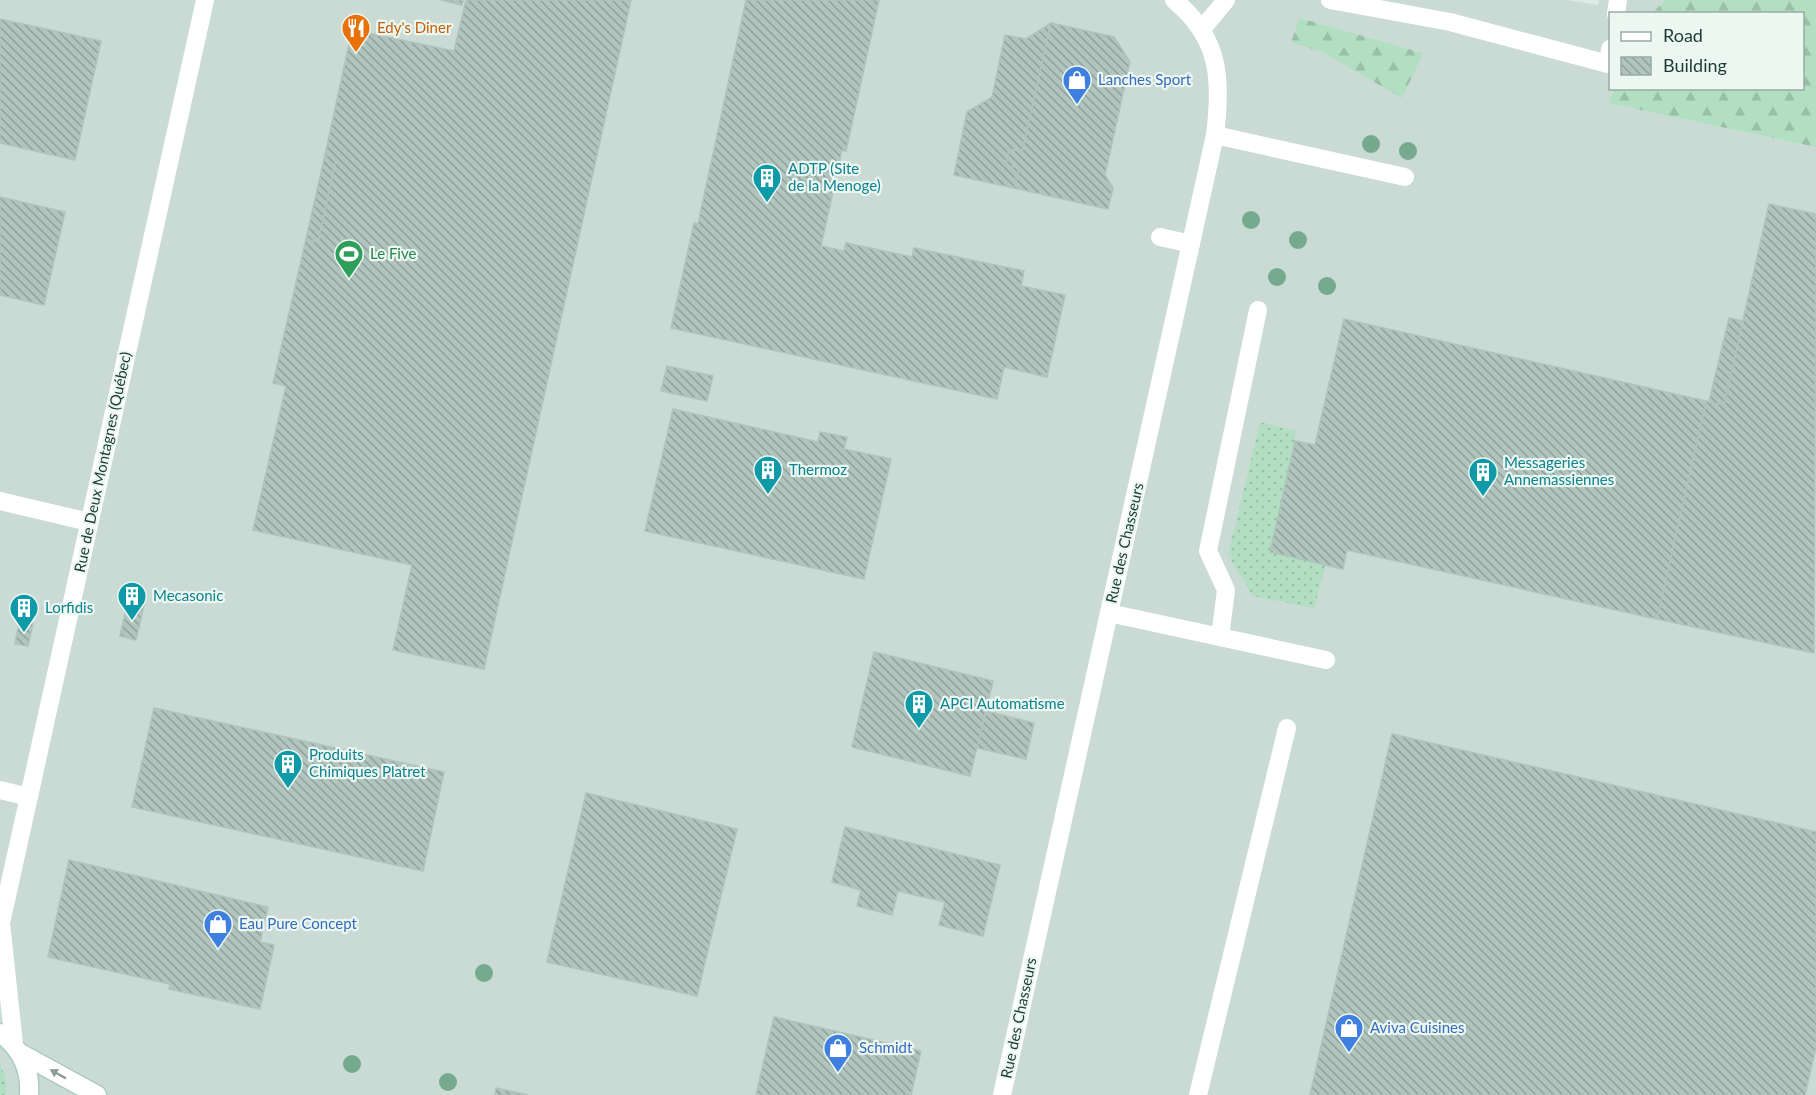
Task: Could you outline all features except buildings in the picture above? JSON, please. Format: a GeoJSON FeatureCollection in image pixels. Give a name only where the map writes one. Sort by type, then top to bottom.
{"type":"FeatureCollection","features":[{"type":"Feature","properties":{"kind":"street","name":"Rue de Deux Montagnes (Québec)"},"geometry":{"type":"LineString","coordinates":[[28,1095],[27,1072],[11,1043],[0,924],[205,0]]}},
{"type":"Feature","properties":{"kind":"street"},"geometry":{"type":"LineString","coordinates":[[1174,0],[1202,29],[1226,0]]}},
{"type":"Feature","properties":{"kind":"street"},"geometry":{"type":"LineString","coordinates":[[1330,0],[1450,22],[1608,64],[1609,59]]}},
{"type":"Feature","properties":{"kind":"street","name":"Rue des Chasseurs"},"geometry":{"type":"LineString","coordinates":[[1002,1095],[1215,135],[1219,92],[1218,70],[1212,49],[1202,29]]}},
{"type":"Feature","properties":{"kind":"street"},"geometry":{"type":"LineString","coordinates":[[1215,135],[1405,177]]}},
{"type":"Feature","properties":{"kind":"street"},"geometry":{"type":"LineString","coordinates":[[1160,237],[1191,244]]}},
{"type":"Feature","properties":{"kind":"street"},"geometry":{"type":"LineString","coordinates":[[1220,638],[1226,590],[1208,551],[1258,310]]}},
{"type":"Feature","properties":{"kind":"street"},"geometry":{"type":"LineString","coordinates":[[0,501],[89,522]]}},
{"type":"Feature","properties":{"kind":"street"},"geometry":{"type":"LineString","coordinates":[[1109,613],[1326,660]]}},
{"type":"Feature","properties":{"kind":"street"},"geometry":{"type":"LineString","coordinates":[[1198,1095],[1287,728]]}},
{"type":"Feature","properties":{"kind":"street"},"geometry":{"type":"LineString","coordinates":[[0,790],[28,797]]}},
{"type":"Feature","properties":{"kind":"street"},"geometry":{"type":"LineString","coordinates":[[11,1043],[96,1095]]}},
{"type":"Feature","properties":{"kind":"shaded area"},"geometry":{"type":"Polygon","coordinates":[[[0,0],[1566,0],[1598,5],[1599,0],[1666,0],[1653,12],[1609,12],[1609,90],[1614,90],[1608,103],[1816,147],[1816,1095],[0,1095],[0,0]],[[1300,18],[1322,52],[1402,97],[1422,53],[1300,18]]]}},
{"type":"Feature","properties":{"kind":"green space"},"geometry":{"type":"Polygon","coordinates":[[[1666,0],[1816,0],[1816,147],[1608,103],[1614,90],[1804,90],[1804,12],[1653,12],[1666,0]]]}},
{"type":"Feature","properties":{"kind":"green space"},"geometry":{"type":"Polygon","coordinates":[[[1300,18],[1423,53],[1402,98],[1322,52],[1291,42],[1300,18]]]}},
{"type":"Feature","properties":{"kind":"green space"},"geometry":{"type":"Polygon","coordinates":[[[1260,422],[1296,431],[1270,552],[1326,565],[1314,608],[1253,596],[1228,555],[1260,422]]]}},
{"type":"Feature","properties":{"kind":"green space"},"geometry":{"type":"Polygon","coordinates":[[[0,1064],[6,1079],[6,1095],[0,1095],[0,1064]]]}},
{"type":"Feature","properties":{"kind":"place","name":"Edy's Diner"},"geometry":{"type":"Point","coordinates":[356,54]}},
{"type":"Feature","properties":{"kind":"place","name":"Lanches Sport"},"geometry":{"type":"Point","coordinates":[1077,106]}},
{"type":"Feature","properties":{"kind":"place","name":"ADTP (Site de la Menoge)"},"geometry":{"type":"Point","coordinates":[767,204]}},
{"type":"Feature","properties":{"kind":"place","name":"Le Five"},"geometry":{"type":"Point","coordinates":[349,280]}},
{"type":"Feature","properties":{"kind":"place","name":"Thermoz"},"geometry":{"type":"Point","coordinates":[768,496]}},
{"type":"Feature","properties":{"kind":"place","name":"Messageries Annemassiennes"},"geometry":{"type":"Point","coordinates":[1483,498]}},
{"type":"Feature","properties":{"kind":"place","name":"Mecasonic"},"geometry":{"type":"Point","coordinates":[132,622]}},
{"type":"Feature","properties":{"kind":"place","name":"Lorfidis"},"geometry":{"type":"Point","coordinates":[24,634]}},
{"type":"Feature","properties":{"kind":"place","name":"APCI Automatisme"},"geometry":{"type":"Point","coordinates":[919,730]}},
{"type":"Feature","properties":{"kind":"place","name":"Produits Chimiques Platret"},"geometry":{"type":"Point","coordinates":[288,790]}},
{"type":"Feature","properties":{"kind":"place","name":"Eau Pure Concept"},"geometry":{"type":"Point","coordinates":[218,950]}},
{"type":"Feature","properties":{"kind":"place","name":"Aviva Cuisines"},"geometry":{"type":"Point","coordinates":[1349,1054]}},
{"type":"Feature","properties":{"kind":"place","name":"Schmidt"},"geometry":{"type":"Point","coordinates":[838,1074]}}]}
